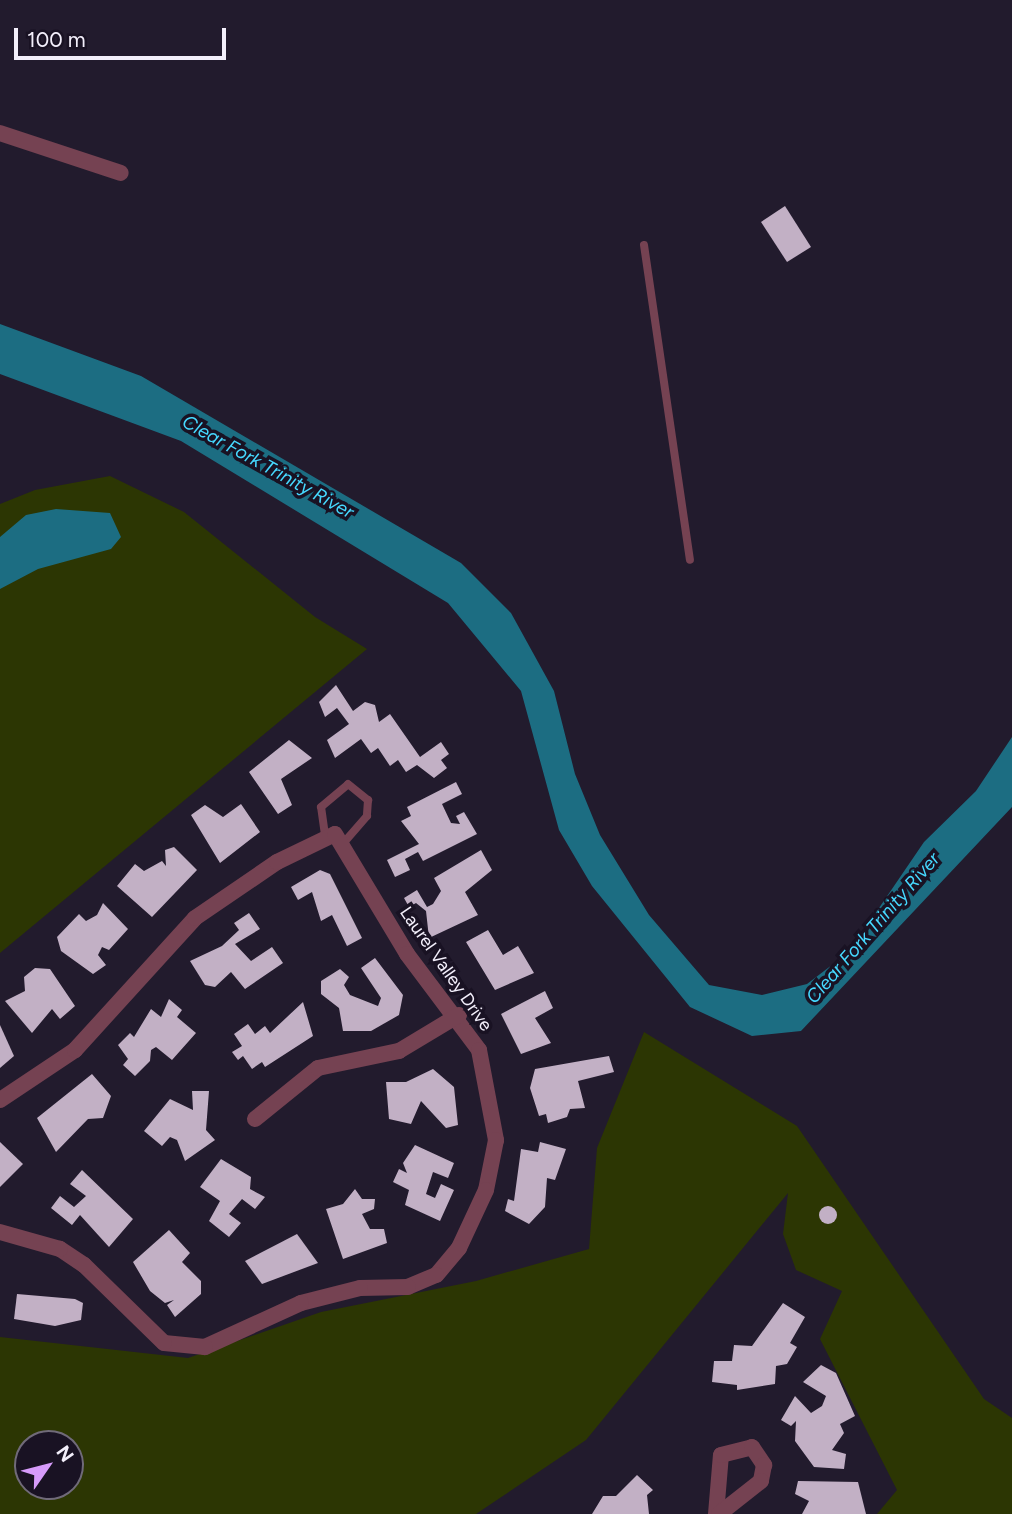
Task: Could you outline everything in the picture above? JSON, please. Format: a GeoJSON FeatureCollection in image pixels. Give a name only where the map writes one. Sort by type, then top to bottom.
{"type":"FeatureCollection","features":[{"type":"Feature","properties":{"kind":"street"},"geometry":{"type":"LineString","coordinates":[[0,133],[121,173]]}},
{"type":"Feature","properties":{"kind":"street"},"geometry":{"type":"LineString","coordinates":[[0,1101],[75,1050],[195,918],[325,835],[344,842]]}},
{"type":"Feature","properties":{"kind":"street","name":"Laurel Valley Drive"},"geometry":{"type":"LineString","coordinates":[[0,1232],[60,1249],[106,1285],[144,1330],[183,1347],[223,1343],[334,1293],[421,1283],[459,1248],[494,1160],[487,1073],[458,1015],[407,954],[344,842]]}},
{"type":"Feature","properties":{"kind":"street"},"geometry":{"type":"LineString","coordinates":[[256,1119],[318,1068],[400,1051],[458,1015]]}},
{"type":"Feature","properties":{"kind":"lane"},"geometry":{"type":"LineString","coordinates":[[644,245],[690,560]]}},
{"type":"Feature","properties":{"kind":"lane"},"geometry":{"type":"LineString","coordinates":[[325,835],[321,807],[348,784],[368,800],[368,816],[344,842]]}},
{"type":"Feature","properties":{"kind":"green space"},"geometry":{"type":"Polygon","coordinates":[[[110,476],[184,512],[315,617],[367,649],[0,953],[0,504],[35,490],[110,476]]]}},
{"type":"Feature","properties":{"kind":"green space"},"geometry":{"type":"Polygon","coordinates":[[[644,1032],[797,1126],[984,1399],[1012,1418],[1012,1514],[877,1514],[897,1490],[820,1339],[842,1291],[796,1270],[783,1234],[788,1193],[586,1440],[476,1514],[0,1514],[0,1337],[188,1358],[321,1312],[476,1281],[589,1249],[597,1148],[644,1032]]]}},
{"type":"Feature","properties":{"kind":"water","name":"Clear Fork Trinity River"},"geometry":{"type":"Polygon","coordinates":[[[0,324],[141,376],[461,563],[511,613],[554,691],[575,774],[600,835],[649,915],[709,985],[762,995],[807,984],[849,952],[924,842],[976,791],[1012,737],[1012,807],[801,1031],[752,1036],[690,1007],[592,886],[559,830],[521,691],[448,603],[181,441],[0,374],[0,324]]]}},
{"type":"Feature","properties":{"kind":"water"},"geometry":{"type":"Polygon","coordinates":[[[56,509],[110,513],[121,537],[111,549],[38,569],[0,589],[0,537],[26,515],[56,509]]]}},
{"type":"Feature","properties":{"kind":"building"},"geometry":{"type":"Polygon","coordinates":[[[785,206],[811,247],[787,262],[761,222],[785,206]]]}},
{"type":"Feature","properties":{"kind":"building"},"geometry":{"type":"Polygon","coordinates":[[[336,685],[353,711],[365,702],[375,705],[379,722],[390,714],[420,757],[441,742],[449,754],[441,760],[447,768],[434,778],[417,765],[406,772],[398,760],[390,766],[378,748],[371,753],[361,739],[335,758],[327,740],[349,724],[337,708],[325,717],[319,702],[336,685]]]}},
{"type":"Feature","properties":{"kind":"building"},"geometry":{"type":"Polygon","coordinates":[[[289,740],[312,758],[281,779],[292,805],[278,814],[249,772],[289,740]]]}},
{"type":"Feature","properties":{"kind":"building"},"geometry":{"type":"Polygon","coordinates":[[[456,782],[462,794],[442,804],[451,823],[460,824],[456,816],[464,812],[477,834],[423,861],[418,852],[405,859],[410,870],[395,877],[387,860],[419,844],[401,821],[411,816],[407,807],[456,782]]]}},
{"type":"Feature","properties":{"kind":"building"},"geometry":{"type":"Polygon","coordinates":[[[241,804],[260,832],[220,863],[191,815],[205,805],[223,817],[241,804]]]}},
{"type":"Feature","properties":{"kind":"building"},"geometry":{"type":"Polygon","coordinates":[[[174,847],[197,870],[152,917],[117,886],[135,864],[144,871],[162,861],[166,866],[165,850],[174,847]]]}},
{"type":"Feature","properties":{"kind":"building"},"geometry":{"type":"Polygon","coordinates":[[[481,850],[492,870],[465,892],[478,915],[429,938],[426,911],[416,903],[409,907],[404,898],[417,890],[427,907],[433,904],[441,891],[434,878],[481,850]]]}},
{"type":"Feature","properties":{"kind":"building"},"geometry":{"type":"Polygon","coordinates":[[[320,870],[330,874],[362,938],[347,946],[332,915],[321,921],[312,892],[298,900],[291,887],[320,870]]]}},
{"type":"Feature","properties":{"kind":"building"},"geometry":{"type":"Polygon","coordinates":[[[103,903],[128,929],[109,950],[102,947],[98,955],[106,965],[93,974],[61,951],[57,937],[79,914],[86,921],[97,915],[103,903]]]}},
{"type":"Feature","properties":{"kind":"building"},"geometry":{"type":"Polygon","coordinates":[[[249,913],[260,929],[235,944],[251,961],[272,947],[283,963],[245,989],[231,972],[215,987],[205,985],[190,961],[222,946],[239,930],[234,923],[249,913]]]}},
{"type":"Feature","properties":{"kind":"building"},"geometry":{"type":"Polygon","coordinates":[[[488,930],[503,955],[518,946],[534,973],[495,990],[466,942],[488,930]]]}},
{"type":"Feature","properties":{"kind":"building"},"geometry":{"type":"Polygon","coordinates":[[[375,958],[403,995],[399,1015],[371,1031],[343,1031],[339,1008],[321,994],[321,981],[340,969],[349,977],[344,985],[350,995],[378,1006],[381,998],[361,968],[375,958]]]}},
{"type":"Feature","properties":{"kind":"building"},"geometry":{"type":"Polygon","coordinates":[[[35,968],[50,969],[75,1006],[60,1019],[52,1009],[32,1033],[5,1001],[25,991],[24,977],[35,968]]]}},
{"type":"Feature","properties":{"kind":"building"},"geometry":{"type":"Polygon","coordinates":[[[545,991],[553,1008],[535,1018],[551,1043],[521,1054],[501,1014],[545,991]]]}},
{"type":"Feature","properties":{"kind":"building"},"geometry":{"type":"Polygon","coordinates":[[[169,999],[182,1010],[177,1017],[196,1033],[172,1060],[156,1047],[151,1050],[150,1061],[135,1076],[123,1065],[128,1059],[118,1045],[130,1033],[134,1037],[151,1009],[161,1017],[169,999]]]}},
{"type":"Feature","properties":{"kind":"building"},"geometry":{"type":"Polygon","coordinates":[[[303,1002],[313,1036],[265,1067],[262,1062],[252,1069],[243,1056],[238,1060],[232,1052],[242,1046],[234,1034],[248,1024],[255,1034],[265,1026],[270,1033],[303,1002]]]}},
{"type":"Feature","properties":{"kind":"building"},"geometry":{"type":"Polygon","coordinates":[[[0,1025],[14,1056],[0,1068],[0,1025]]]}},
{"type":"Feature","properties":{"kind":"building"},"geometry":{"type":"Polygon","coordinates":[[[609,1056],[614,1072],[578,1081],[585,1108],[570,1109],[567,1117],[548,1123],[546,1114],[539,1116],[530,1088],[535,1069],[609,1056]]]}},
{"type":"Feature","properties":{"kind":"building"},"geometry":{"type":"Polygon","coordinates":[[[433,1069],[454,1087],[458,1125],[446,1128],[421,1101],[411,1124],[389,1119],[386,1082],[406,1082],[433,1069]]]}},
{"type":"Feature","properties":{"kind":"building"},"geometry":{"type":"Polygon","coordinates":[[[92,1074],[111,1096],[103,1118],[88,1119],[56,1152],[37,1118],[92,1074]]]}},
{"type":"Feature","properties":{"kind":"building"},"geometry":{"type":"Polygon","coordinates":[[[192,1091],[209,1091],[206,1130],[215,1140],[185,1161],[177,1140],[170,1137],[162,1146],[144,1131],[170,1099],[193,1110],[192,1091]]]}},
{"type":"Feature","properties":{"kind":"building"},"geometry":{"type":"Polygon","coordinates":[[[0,1142],[23,1164],[0,1187],[0,1142]]]}},
{"type":"Feature","properties":{"kind":"building"},"geometry":{"type":"Polygon","coordinates":[[[540,1142],[566,1149],[555,1180],[547,1178],[545,1207],[529,1224],[505,1211],[508,1199],[514,1201],[521,1149],[538,1152],[540,1142]]]}},
{"type":"Feature","properties":{"kind":"building"},"geometry":{"type":"Polygon","coordinates":[[[415,1145],[454,1163],[448,1178],[433,1172],[426,1194],[435,1198],[441,1184],[454,1190],[440,1221],[405,1205],[409,1190],[393,1182],[399,1169],[407,1173],[403,1163],[415,1145]]]}},
{"type":"Feature","properties":{"kind":"building"},"geometry":{"type":"Polygon","coordinates":[[[221,1159],[251,1177],[250,1189],[265,1197],[255,1209],[242,1199],[229,1214],[241,1223],[229,1237],[209,1221],[220,1201],[200,1187],[221,1159]]]}},
{"type":"Feature","properties":{"kind":"building"},"geometry":{"type":"Polygon","coordinates":[[[82,1170],[133,1219],[109,1247],[80,1215],[72,1225],[51,1208],[60,1196],[74,1207],[86,1196],[70,1184],[82,1170]]]}},
{"type":"Feature","properties":{"kind":"building"},"geometry":{"type":"Polygon","coordinates":[[[355,1189],[362,1199],[375,1199],[374,1209],[362,1214],[370,1229],[384,1229],[387,1243],[343,1259],[326,1209],[343,1204],[355,1189]]]}},
{"type":"Feature","properties":{"kind":"building"},"geometry":{"type":"Polygon","coordinates":[[[828,1206],[834,1209],[837,1215],[834,1221],[828,1224],[822,1221],[819,1215],[822,1209],[828,1206]]]}},
{"type":"Feature","properties":{"kind":"building"},"geometry":{"type":"Polygon","coordinates":[[[169,1230],[190,1253],[182,1262],[201,1281],[201,1294],[175,1317],[167,1305],[174,1300],[165,1303],[150,1291],[133,1262],[169,1230]]]}},
{"type":"Feature","properties":{"kind":"building"},"geometry":{"type":"Polygon","coordinates":[[[297,1234],[318,1263],[262,1284],[245,1261],[297,1234]]]}},
{"type":"Feature","properties":{"kind":"building"},"geometry":{"type":"Polygon","coordinates":[[[17,1294],[75,1299],[83,1303],[81,1320],[55,1326],[14,1319],[17,1294]]]}},
{"type":"Feature","properties":{"kind":"building"},"geometry":{"type":"Polygon","coordinates":[[[783,1303],[805,1317],[790,1343],[797,1347],[787,1364],[776,1366],[775,1384],[737,1390],[737,1385],[712,1382],[714,1361],[732,1361],[734,1345],[752,1346],[783,1303]]]}},
{"type":"Feature","properties":{"kind":"building"},"geometry":{"type":"Polygon","coordinates":[[[821,1365],[836,1373],[855,1416],[840,1424],[844,1433],[832,1450],[846,1454],[844,1469],[814,1467],[795,1441],[796,1421],[791,1426],[781,1420],[795,1396],[811,1413],[822,1406],[826,1396],[803,1382],[821,1365]]]}},
{"type":"Feature","properties":{"kind":"building"},"geometry":{"type":"Polygon","coordinates":[[[637,1475],[653,1490],[647,1495],[649,1514],[592,1514],[603,1496],[616,1496],[637,1475]]]}},
{"type":"Feature","properties":{"kind":"building"},"geometry":{"type":"Polygon","coordinates":[[[798,1481],[858,1482],[866,1514],[802,1514],[809,1501],[795,1494],[798,1481]]]}}]}
